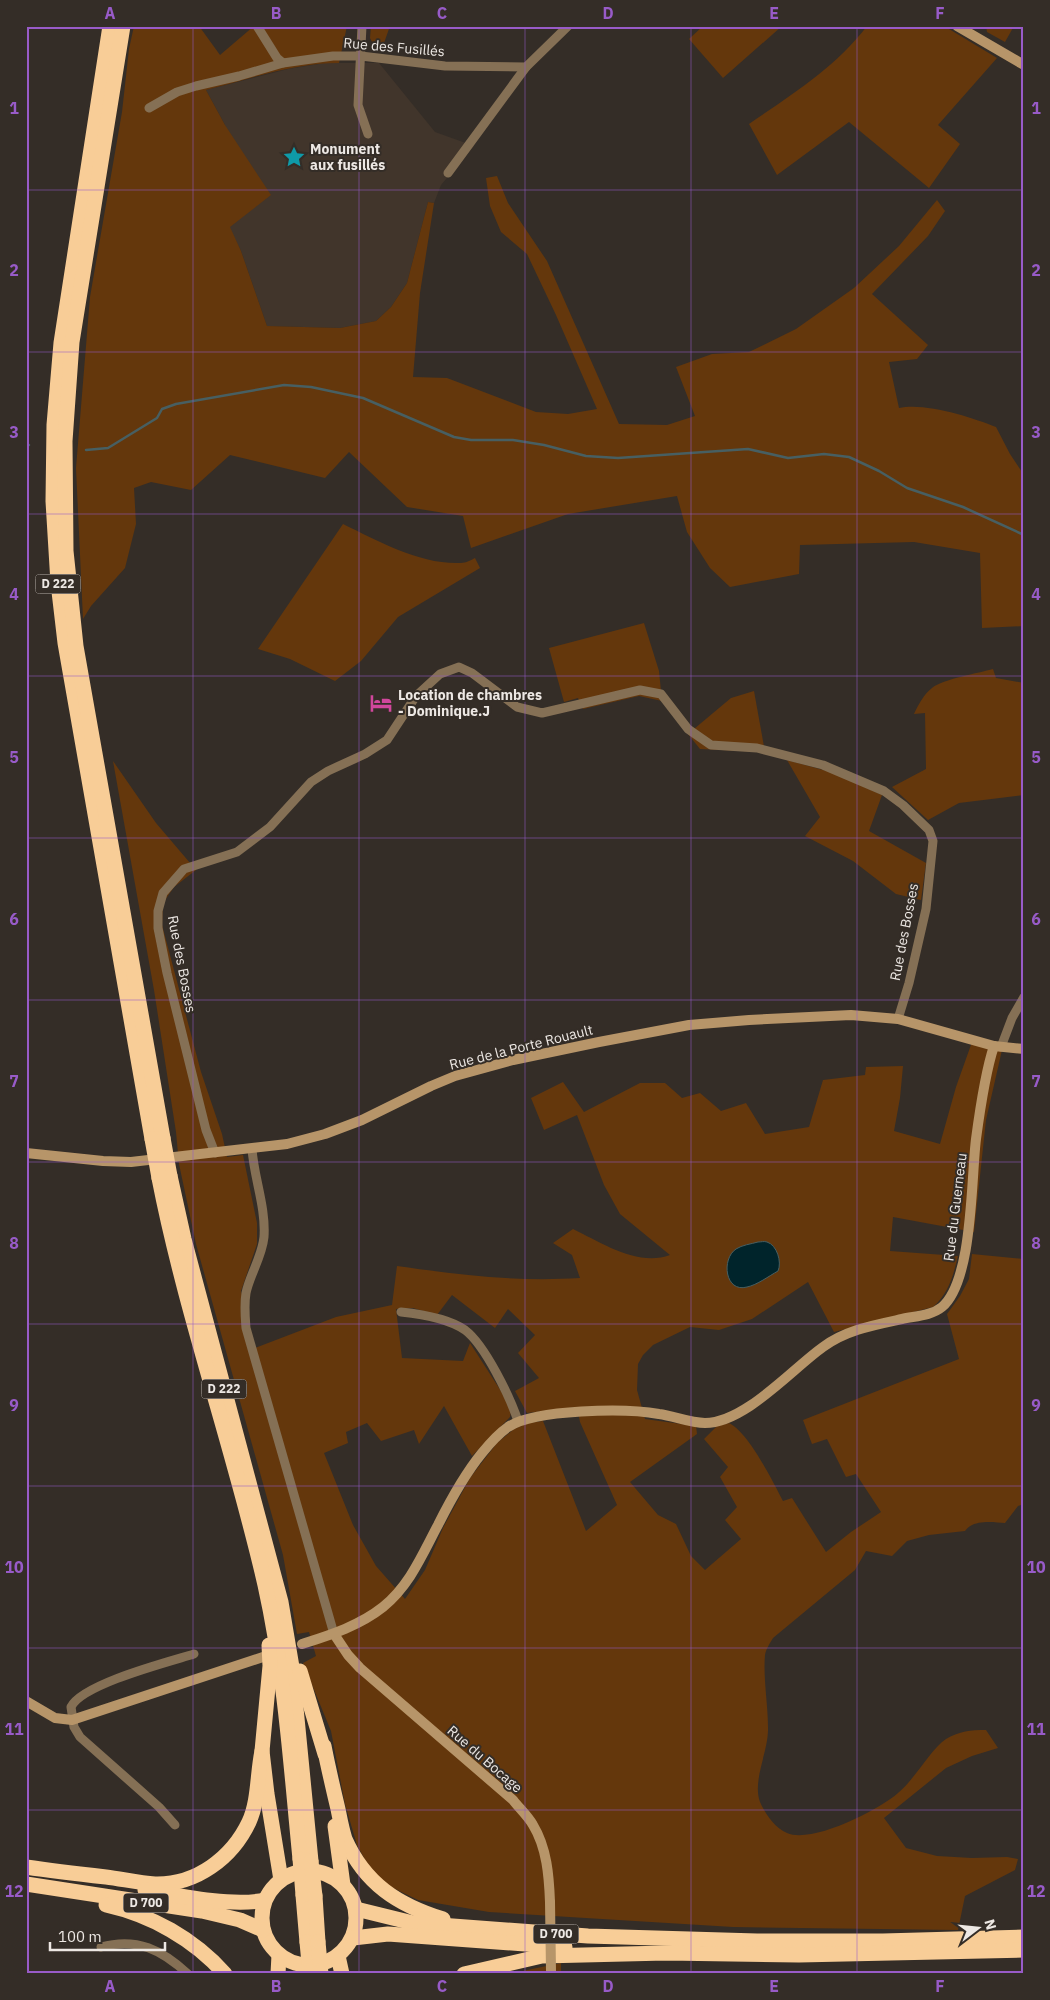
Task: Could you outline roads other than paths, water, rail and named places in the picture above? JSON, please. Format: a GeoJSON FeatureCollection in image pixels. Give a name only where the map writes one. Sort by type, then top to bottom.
{"type":"FeatureCollection","features":[{"type":"Feature","properties":{"kind":"highway","name":"D 222"},"geometry":{"type":"LineString","coordinates":[[110,26],[61,343],[54,425],[53,502],[58,583],[65,643],[158,1138],[173,1242],[265,1584],[282,1674],[306,1860]]}},
{"type":"Feature","properties":{"kind":"highway","name":"D 222"},"geometry":{"type":"LineString","coordinates":[[123,26],[72,342],[64,442],[66,542],[76,646],[158,1138]]}},
{"type":"Feature","properties":{"kind":"highway","name":"D 222"},"geometry":{"type":"LineString","coordinates":[[165,1177],[184,1239],[281,1602],[292,1667],[313,1942],[321,1974]]}},
{"type":"Feature","properties":{"kind":"highway"},"geometry":{"type":"LineString","coordinates":[[26,1868],[156,1884],[178,1881],[202,1872],[223,1859],[238,1842],[249,1821],[254,1806],[262,1751],[270,1666],[269,1634],[264,1599],[265,1584]]}},
{"type":"Feature","properties":{"kind":"highway"},"geometry":{"type":"LineString","coordinates":[[281,1602],[290,1622],[302,1678],[324,1746],[345,1838],[359,1864],[377,1885],[395,1900],[415,1910],[444,1920],[538,1927],[588,1936]]}},
{"type":"Feature","properties":{"kind":"highway"},"geometry":{"type":"LineString","coordinates":[[324,1746],[343,1885]]}},
{"type":"Feature","properties":{"kind":"highway"},"geometry":{"type":"LineString","coordinates":[[262,1751],[281,1880]]}},
{"type":"Feature","properties":{"kind":"highway","name":"D 700"},"geometry":{"type":"LineString","coordinates":[[26,1868],[156,1892],[242,1902],[265,1900]]}},
{"type":"Feature","properties":{"kind":"highway"},"geometry":{"type":"LineString","coordinates":[[308,1871],[330,1875],[343,1885],[351,1896],[356,1909],[357,1922],[353,1938],[338,1956],[329,1962],[313,1966],[296,1964],[278,1955],[271,1947],[263,1930],[262,1916],[265,1900],[281,1880],[292,1874],[308,1871]]}},
{"type":"Feature","properties":{"kind":"highway","name":"D 700"},"geometry":{"type":"LineString","coordinates":[[26,1884],[202,1911],[253,1924],[263,1930]]}},
{"type":"Feature","properties":{"kind":"highway"},"geometry":{"type":"LineString","coordinates":[[60,1890],[78,1899],[114,1907],[147,1918],[191,1943],[225,1974]]}},
{"type":"Feature","properties":{"kind":"highway","name":"D 700"},"geometry":{"type":"LineString","coordinates":[[356,1909],[413,1923],[588,1936],[757,1941],[901,1941],[1024,1937]]}},
{"type":"Feature","properties":{"kind":"highway","name":"D 700"},"geometry":{"type":"LineString","coordinates":[[353,1938],[372,1935],[396,1935],[666,1953],[799,1956],[1024,1950]]}},
{"type":"Feature","properties":{"kind":"highway","name":"D 222"},"geometry":{"type":"LineString","coordinates":[[310,1974],[313,1942]]}},
{"type":"Feature","properties":{"kind":"highway"},"geometry":{"type":"LineString","coordinates":[[464,1974],[542,1956],[666,1953]]}},
{"type":"Feature","properties":{"kind":"highway"},"geometry":{"type":"LineString","coordinates":[[278,1955],[278,1974]]}},
{"type":"Feature","properties":{"kind":"highway"},"geometry":{"type":"LineString","coordinates":[[338,1956],[342,1974]]}},
{"type":"Feature","properties":{"kind":"street"},"geometry":{"type":"LineString","coordinates":[[257,26],[277,58],[283,63]]}},
{"type":"Feature","properties":{"kind":"street"},"geometry":{"type":"LineString","coordinates":[[362,26],[358,105],[368,134]]}},
{"type":"Feature","properties":{"kind":"street"},"geometry":{"type":"LineString","coordinates":[[448,173],[526,67],[568,26]]}},
{"type":"Feature","properties":{"kind":"street"},"geometry":{"type":"LineString","coordinates":[[957,26],[973,30],[1024,65]]}},
{"type":"Feature","properties":{"kind":"street","name":"Rue des Fusillés"},"geometry":{"type":"LineString","coordinates":[[149,108],[177,92],[196,86],[240,76],[283,63],[333,56],[361,56],[445,66],[526,67]]}},
{"type":"Feature","properties":{"kind":"street","name":"Rue des Bosses"},"geometry":{"type":"LineString","coordinates":[[215,1153],[206,1130],[167,973],[158,928],[158,911],[163,893],[184,869],[237,852],[270,827],[311,782],[328,770],[365,754],[387,740],[416,696],[440,674],[460,667],[472,673],[517,707],[542,713],[640,690],[661,694],[688,729],[711,745],[757,748],[823,765],[884,791],[903,805],[927,826],[933,840],[926,909],[909,982],[898,1019]]}},
{"type":"Feature","properties":{"kind":"street"},"geometry":{"type":"LineString","coordinates":[[998,1046],[1024,997]]}},
{"type":"Feature","properties":{"kind":"street","name":"Rue de la Porte Rouault"},"geometry":{"type":"LineString","coordinates":[[26,1153],[131,1162],[287,1144],[325,1134],[362,1120],[455,1076],[512,1060],[690,1026],[749,1020],[844,1015],[898,1019],[998,1046],[1024,1049]]}},
{"type":"Feature","properties":{"kind":"street","name":"Rue du Guerneau"},"geometry":{"type":"LineString","coordinates":[[518,1421],[567,1414],[623,1410],[658,1414],[704,1423],[718,1421],[733,1416],[760,1398],[834,1339],[860,1328],[933,1313],[944,1305],[956,1287],[962,1267],[968,1232],[976,1139],[998,1046]]}},
{"type":"Feature","properties":{"kind":"street"},"geometry":{"type":"LineString","coordinates":[[252,1149],[264,1216],[264,1238],[247,1291],[244,1308],[246,1328],[334,1634]]}},
{"type":"Feature","properties":{"kind":"street"},"geometry":{"type":"LineString","coordinates":[[302,1644],[334,1634],[359,1623],[382,1608],[405,1585],[415,1571],[466,1472],[491,1441],[518,1421],[511,1400],[493,1368],[464,1330],[425,1314],[401,1312]]}},
{"type":"Feature","properties":{"kind":"street","name":"Rue du Bocage"},"geometry":{"type":"LineString","coordinates":[[334,1634],[348,1656],[360,1668],[512,1800],[533,1824],[543,1846],[548,1872],[551,1972]]}},
{"type":"Feature","properties":{"kind":"street"},"geometry":{"type":"LineString","coordinates":[[175,1825],[159,1807],[80,1737],[74,1728],[71,1707],[79,1697],[115,1679],[194,1654]]}},
{"type":"Feature","properties":{"kind":"street"},"geometry":{"type":"LineString","coordinates":[[26,1701],[56,1718],[72,1720],[263,1657]]}},
{"type":"Feature","properties":{"kind":"street"},"geometry":{"type":"LineString","coordinates":[[101,1947],[117,1943],[135,1943],[159,1953],[188,1974]]}},
{"type":"Feature","properties":{"kind":"water"},"geometry":{"type":"Polygon","coordinates":[[[758,1242],[767,1242],[774,1247],[779,1259],[778,1271],[751,1286],[740,1287],[734,1285],[730,1280],[727,1267],[731,1254],[738,1248],[758,1242]]]}},
{"type":"Feature","properties":{"kind":"waterway"},"geometry":{"type":"LineString","coordinates":[[86,450],[108,448],[157,418],[162,409],[176,404],[284,385],[311,387],[363,398],[454,437],[471,440],[513,440],[544,445],[586,456],[618,458],[748,449],[788,458],[824,454],[849,457],[879,471],[907,488],[963,507],[1024,535]]}},
{"type":"Feature","properties":{"kind":"place","name":"Monument aux fusillés"},"geometry":{"type":"Point","coordinates":[294,157]}},
{"type":"Feature","properties":{"kind":"place","name":"Location de chambres - Dominique.J"},"geometry":{"type":"Point","coordinates":[381,703]}}]}
